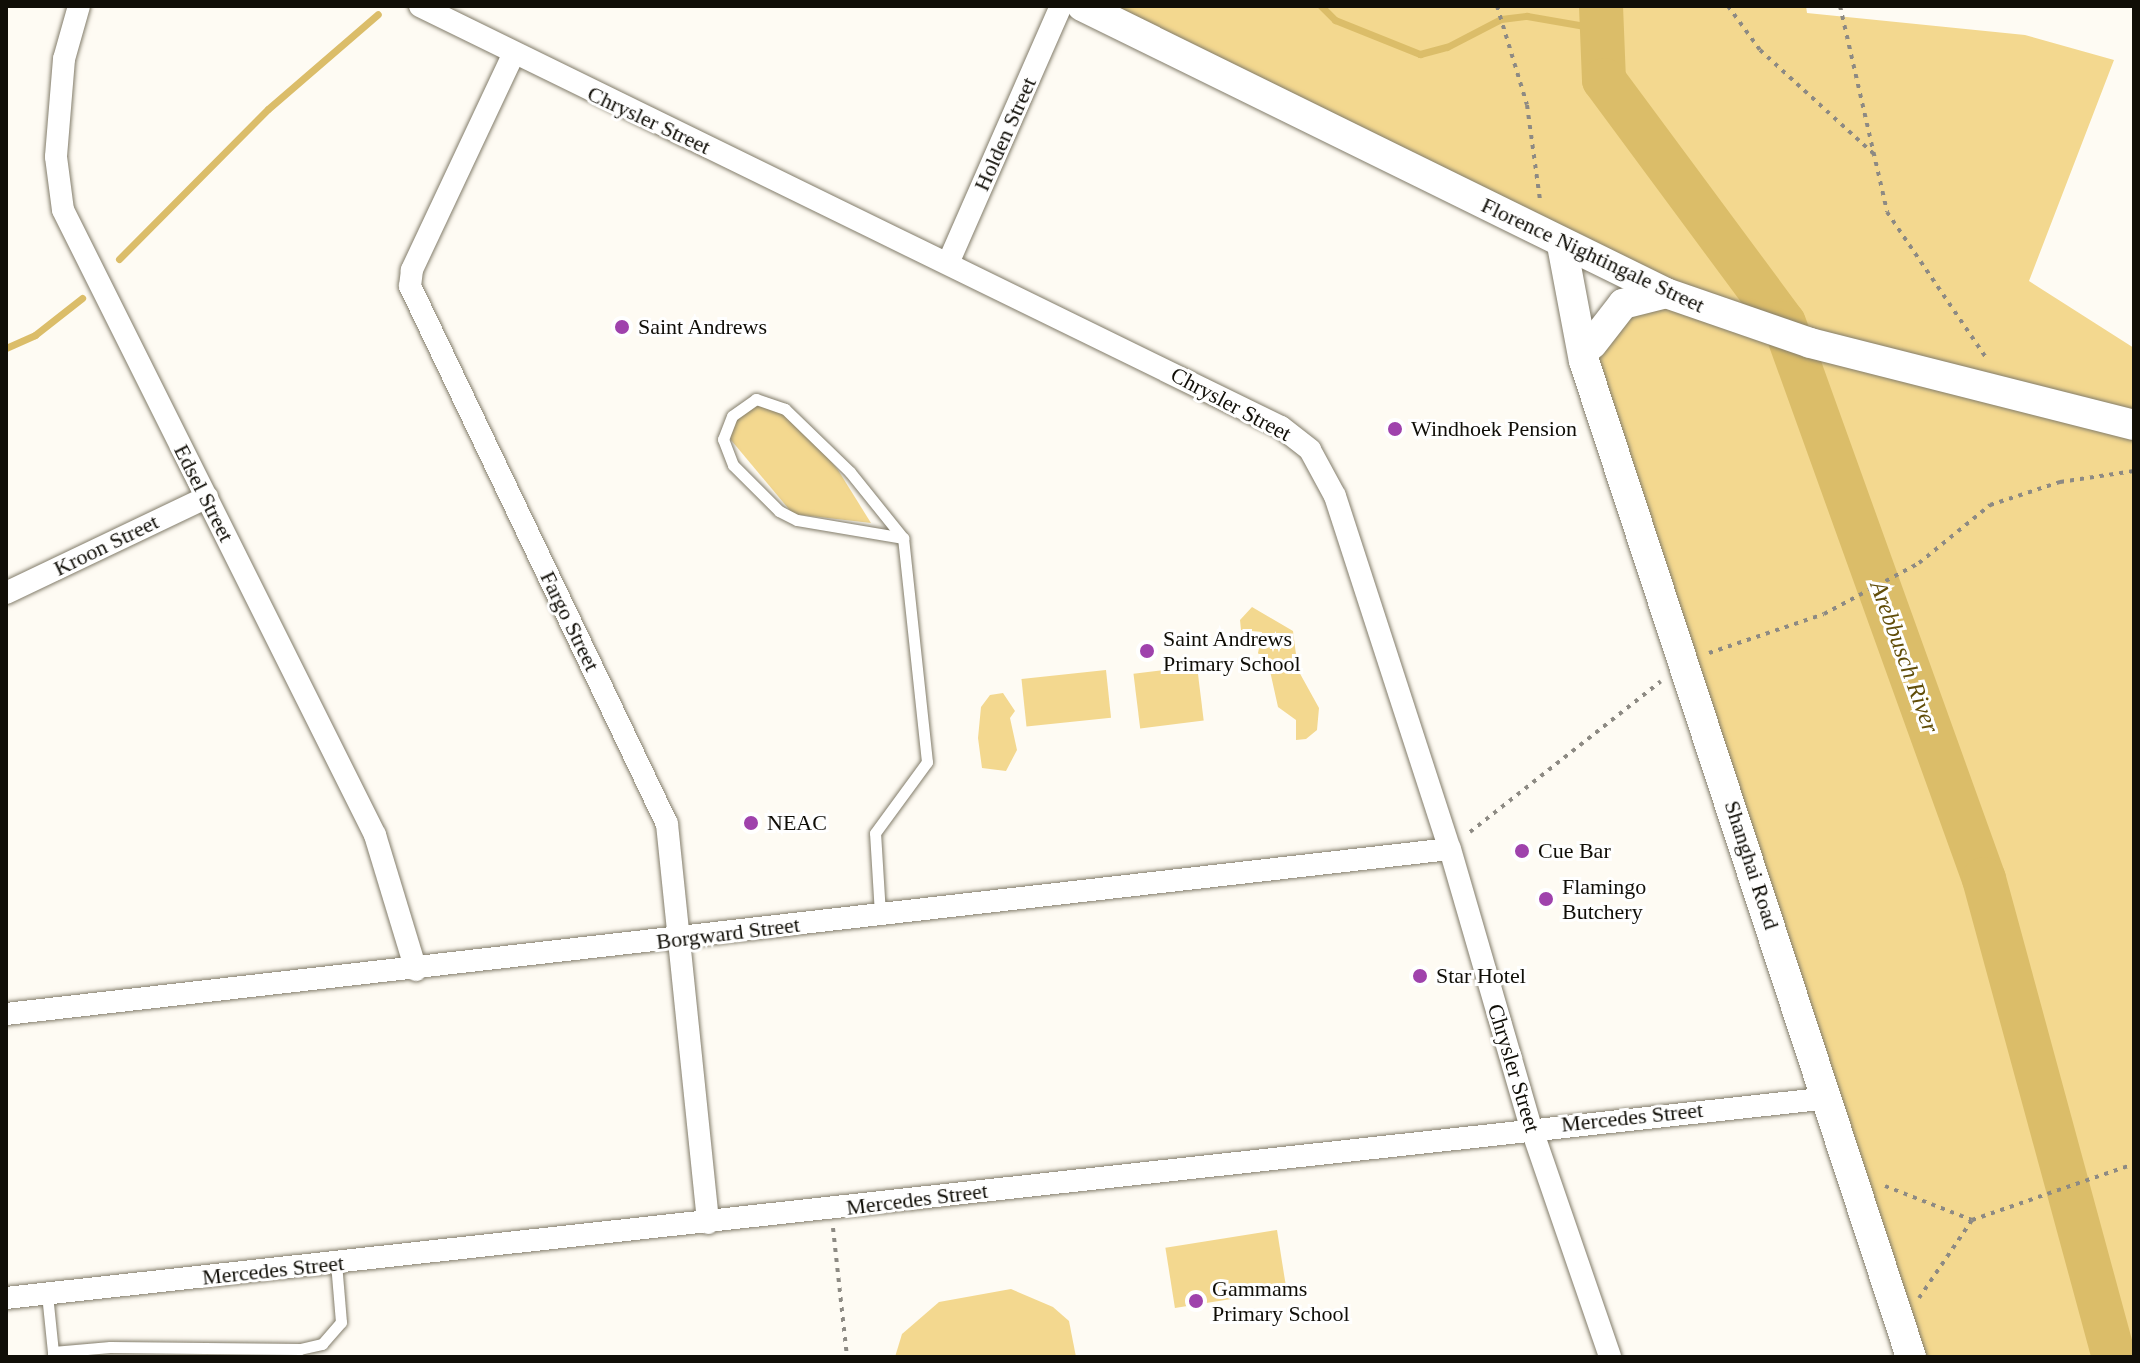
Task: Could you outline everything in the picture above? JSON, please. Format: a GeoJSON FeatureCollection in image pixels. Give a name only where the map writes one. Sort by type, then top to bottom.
{"type":"FeatureCollection","features":[{"type":"Feature","properties":{"kind":"street","name":"Edsel Street"},"geometry":{"type":"LineString","coordinates":[[79,6],[64,59],[56,157],[63,210],[375,835],[416,970]]}},
{"type":"Feature","properties":{"kind":"street","name":"Chrysler Street"},"geometry":{"type":"LineString","coordinates":[[420,6],[513,55],[949,261],[1281,427],[1310,450],[1335,496],[1450,849],[1531,1127],[1610,1357]]}},
{"type":"Feature","properties":{"kind":"street","name":"Holden Street"},"geometry":{"type":"LineString","coordinates":[[949,261],[1061,6]]}},
{"type":"Feature","properties":{"kind":"street","name":"Florence Nightingale Street"},"geometry":{"type":"LineString","coordinates":[[1082,6],[1666,293],[1810,343],[2134,425]]}},
{"type":"Feature","properties":{"kind":"street","name":"Fargo Street"},"geometry":{"type":"LineString","coordinates":[[513,55],[412,270],[410,286],[667,824],[708,1223]]}},
{"type":"Feature","properties":{"kind":"street","name":"Shanghai Road"},"geometry":{"type":"LineString","coordinates":[[1562,244],[1592,344],[1592,374]]}},
{"type":"Feature","properties":{"kind":"street","name":"Shanghai Road"},"geometry":{"type":"LineString","coordinates":[[1562,244],[1584,361],[1592,374],[1911,1357]]}},
{"type":"Feature","properties":{"kind":"street"},"geometry":{"type":"LineString","coordinates":[[1592,344],[1623,304],[1666,293]]}},
{"type":"Feature","properties":{"kind":"street","name":"Kroon Street"},"geometry":{"type":"LineString","coordinates":[[6,593],[207,497]]}},
{"type":"Feature","properties":{"kind":"street","name":"Borgward Street"},"geometry":{"type":"LineString","coordinates":[[6,1014],[680,940],[1450,849]]}},
{"type":"Feature","properties":{"kind":"street","name":"Mercedes Street"},"geometry":{"type":"LineString","coordinates":[[6,1298],[708,1223],[1531,1127],[1828,1098]]}},
{"type":"Feature","properties":{"kind":"lane"},"geometry":{"type":"LineString","coordinates":[[880,914],[875,833],[927,762],[903,538],[850,472],[785,409],[756,399],[732,416],[723,439],[733,465],[779,511],[797,520],[903,538]]}},
{"type":"Feature","properties":{"kind":"lane"},"geometry":{"type":"LineString","coordinates":[[47,1294],[53,1354],[110,1347],[300,1349],[322,1344],[341,1322],[336,1263]]}},
{"type":"Feature","properties":{"kind":"path"},"geometry":{"type":"LineString","coordinates":[[1497,6],[1527,105],[1562,244]]}},
{"type":"Feature","properties":{"kind":"path"},"geometry":{"type":"LineString","coordinates":[[1728,6],[1760,50],[1878,158]]}},
{"type":"Feature","properties":{"kind":"path"},"geometry":{"type":"LineString","coordinates":[[1840,6],[1878,158],[1887,212],[1982,348],[2003,393]]}},
{"type":"Feature","properties":{"kind":"path"},"geometry":{"type":"LineString","coordinates":[[1450,849],[1686,661],[1824,614],[1919,563],[1990,505],[2060,482],[2134,471]]}},
{"type":"Feature","properties":{"kind":"path"},"geometry":{"type":"LineString","coordinates":[[1901,1326],[1972,1220],[2134,1164]]}},
{"type":"Feature","properties":{"kind":"path"},"geometry":{"type":"LineString","coordinates":[[1851,1174],[1972,1220]]}},
{"type":"Feature","properties":{"kind":"path"},"geometry":{"type":"LineString","coordinates":[[830,1209],[847,1357]]}},
{"type":"Feature","properties":{"kind":"shaded area"},"geometry":{"type":"Polygon","coordinates":[[[1082,6],[1806,6],[1807,13],[2025,35],[2114,60],[2029,281],[2134,348],[2134,1357],[1911,1357],[1592,344],[1641,296],[1082,6]]]}},
{"type":"Feature","properties":{"kind":"shaded area"},"geometry":{"type":"Polygon","coordinates":[[[762,397],[791,414],[838,470],[871,523],[793,514],[731,440],[729,426],[742,406],[762,397]]]}},
{"type":"Feature","properties":{"kind":"shaded area"},"geometry":{"type":"Polygon","coordinates":[[[1252,607],[1293,631],[1298,670],[1319,708],[1317,730],[1306,739],[1296,740],[1296,720],[1278,707],[1270,671],[1258,653],[1262,632],[1241,630],[1240,620],[1252,607]]]}},
{"type":"Feature","properties":{"kind":"shaded area"},"geometry":{"type":"Polygon","coordinates":[[[1197,666],[1204,721],[1140,728],[1133,674],[1197,666]]]}},
{"type":"Feature","properties":{"kind":"shaded area"},"geometry":{"type":"Polygon","coordinates":[[[1106,670],[1111,718],[1026,727],[1021,679],[1106,670]]]}},
{"type":"Feature","properties":{"kind":"shaded area"},"geometry":{"type":"Polygon","coordinates":[[[1003,693],[1015,711],[1010,718],[1017,750],[1006,771],[982,768],[978,738],[981,707],[990,695],[1003,693]]]}},
{"type":"Feature","properties":{"kind":"shaded area"},"geometry":{"type":"Polygon","coordinates":[[[1277,1230],[1287,1290],[1175,1308],[1165,1248],[1277,1230]]]}},
{"type":"Feature","properties":{"kind":"shaded area"},"geometry":{"type":"Polygon","coordinates":[[[1011,1289],[1053,1307],[1069,1321],[1076,1357],[895,1357],[902,1334],[939,1302],[1011,1289]]]}},
{"type":"Feature","properties":{"kind":"waterway"},"geometry":{"type":"LineString","coordinates":[[1321,6],[1335,20],[1420,54],[1447,47],[1501,19],[1527,16],[1602,29]]}},
{"type":"Feature","properties":{"kind":"waterway","name":"Arebbusch River"},"geometry":{"type":"LineString","coordinates":[[1601,6],[1604,80],[1784,323],[1984,879],[2114,1357]]}},
{"type":"Feature","properties":{"kind":"waterway"},"geometry":{"type":"LineString","coordinates":[[119,259],[268,109],[378,14]]}},
{"type":"Feature","properties":{"kind":"waterway"},"geometry":{"type":"LineString","coordinates":[[6,348],[35,335],[82,298]]}},
{"type":"Feature","properties":{"kind":"place","name":"Saint Andrews"},"geometry":{"type":"Point","coordinates":[622,327]}},
{"type":"Feature","properties":{"kind":"place","name":"Windhoek Pension"},"geometry":{"type":"Point","coordinates":[1395,429]}},
{"type":"Feature","properties":{"kind":"place","name":"Saint Andrews Primary School"},"geometry":{"type":"Point","coordinates":[1147,651]}},
{"type":"Feature","properties":{"kind":"place","name":"NEAC"},"geometry":{"type":"Point","coordinates":[751,823]}},
{"type":"Feature","properties":{"kind":"place","name":"Cue Bar"},"geometry":{"type":"Point","coordinates":[1522,851]}},
{"type":"Feature","properties":{"kind":"place","name":"Flamingo Butchery"},"geometry":{"type":"Point","coordinates":[1546,899]}},
{"type":"Feature","properties":{"kind":"place","name":"Star Hotel"},"geometry":{"type":"Point","coordinates":[1420,976]}},
{"type":"Feature","properties":{"kind":"place","name":"Gammams Primary School"},"geometry":{"type":"Point","coordinates":[1196,1301]}}]}
